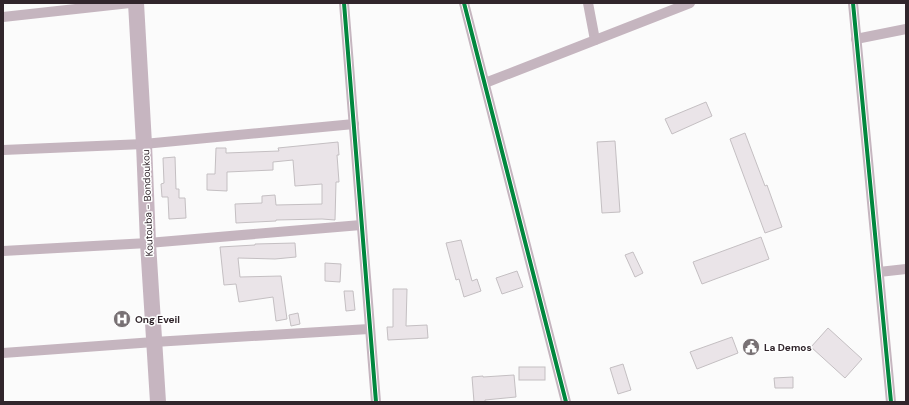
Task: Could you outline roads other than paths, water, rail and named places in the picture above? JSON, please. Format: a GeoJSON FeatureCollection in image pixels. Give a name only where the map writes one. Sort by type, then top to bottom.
{"type":"FeatureCollection","features":[{"type":"Feature","properties":{"kind":"main road","name":"Koutouba - Bondoukou"},"geometry":{"type":"LineString","coordinates":[[136,3],[148,243],[158,402]]}},
{"type":"Feature","properties":{"kind":"street"},"geometry":{"type":"LineString","coordinates":[[3,17],[130,3]]}},
{"type":"Feature","properties":{"kind":"street"},"geometry":{"type":"LineString","coordinates":[[344,3],[376,402]]}},
{"type":"Feature","properties":{"kind":"street"},"geometry":{"type":"LineString","coordinates":[[464,3],[566,402]]}},
{"type":"Feature","properties":{"kind":"street"},"geometry":{"type":"LineString","coordinates":[[588,3],[595,40]]}},
{"type":"Feature","properties":{"kind":"street"},"geometry":{"type":"LineString","coordinates":[[485,83],[690,3]]}},
{"type":"Feature","properties":{"kind":"street"},"geometry":{"type":"LineString","coordinates":[[853,3],[891,402]]}},
{"type":"Feature","properties":{"kind":"street"},"geometry":{"type":"LineString","coordinates":[[856,39],[906,30]]}},
{"type":"Feature","properties":{"kind":"street"},"geometry":{"type":"LineString","coordinates":[[3,150],[144,144],[354,124]]}},
{"type":"Feature","properties":{"kind":"street"},"geometry":{"type":"LineString","coordinates":[[3,251],[148,243],[361,225]]}},
{"type":"Feature","properties":{"kind":"street"},"geometry":{"type":"LineString","coordinates":[[879,272],[906,269]]}},
{"type":"Feature","properties":{"kind":"street"},"geometry":{"type":"LineString","coordinates":[[3,353],[370,328]]}},
{"type":"Feature","properties":{"kind":"place","name":"Ong Eveil"},"geometry":{"type":"Point","coordinates":[122,319]}},
{"type":"Feature","properties":{"kind":"place","name":"La Demos"},"geometry":{"type":"Point","coordinates":[751,347]}}]}
